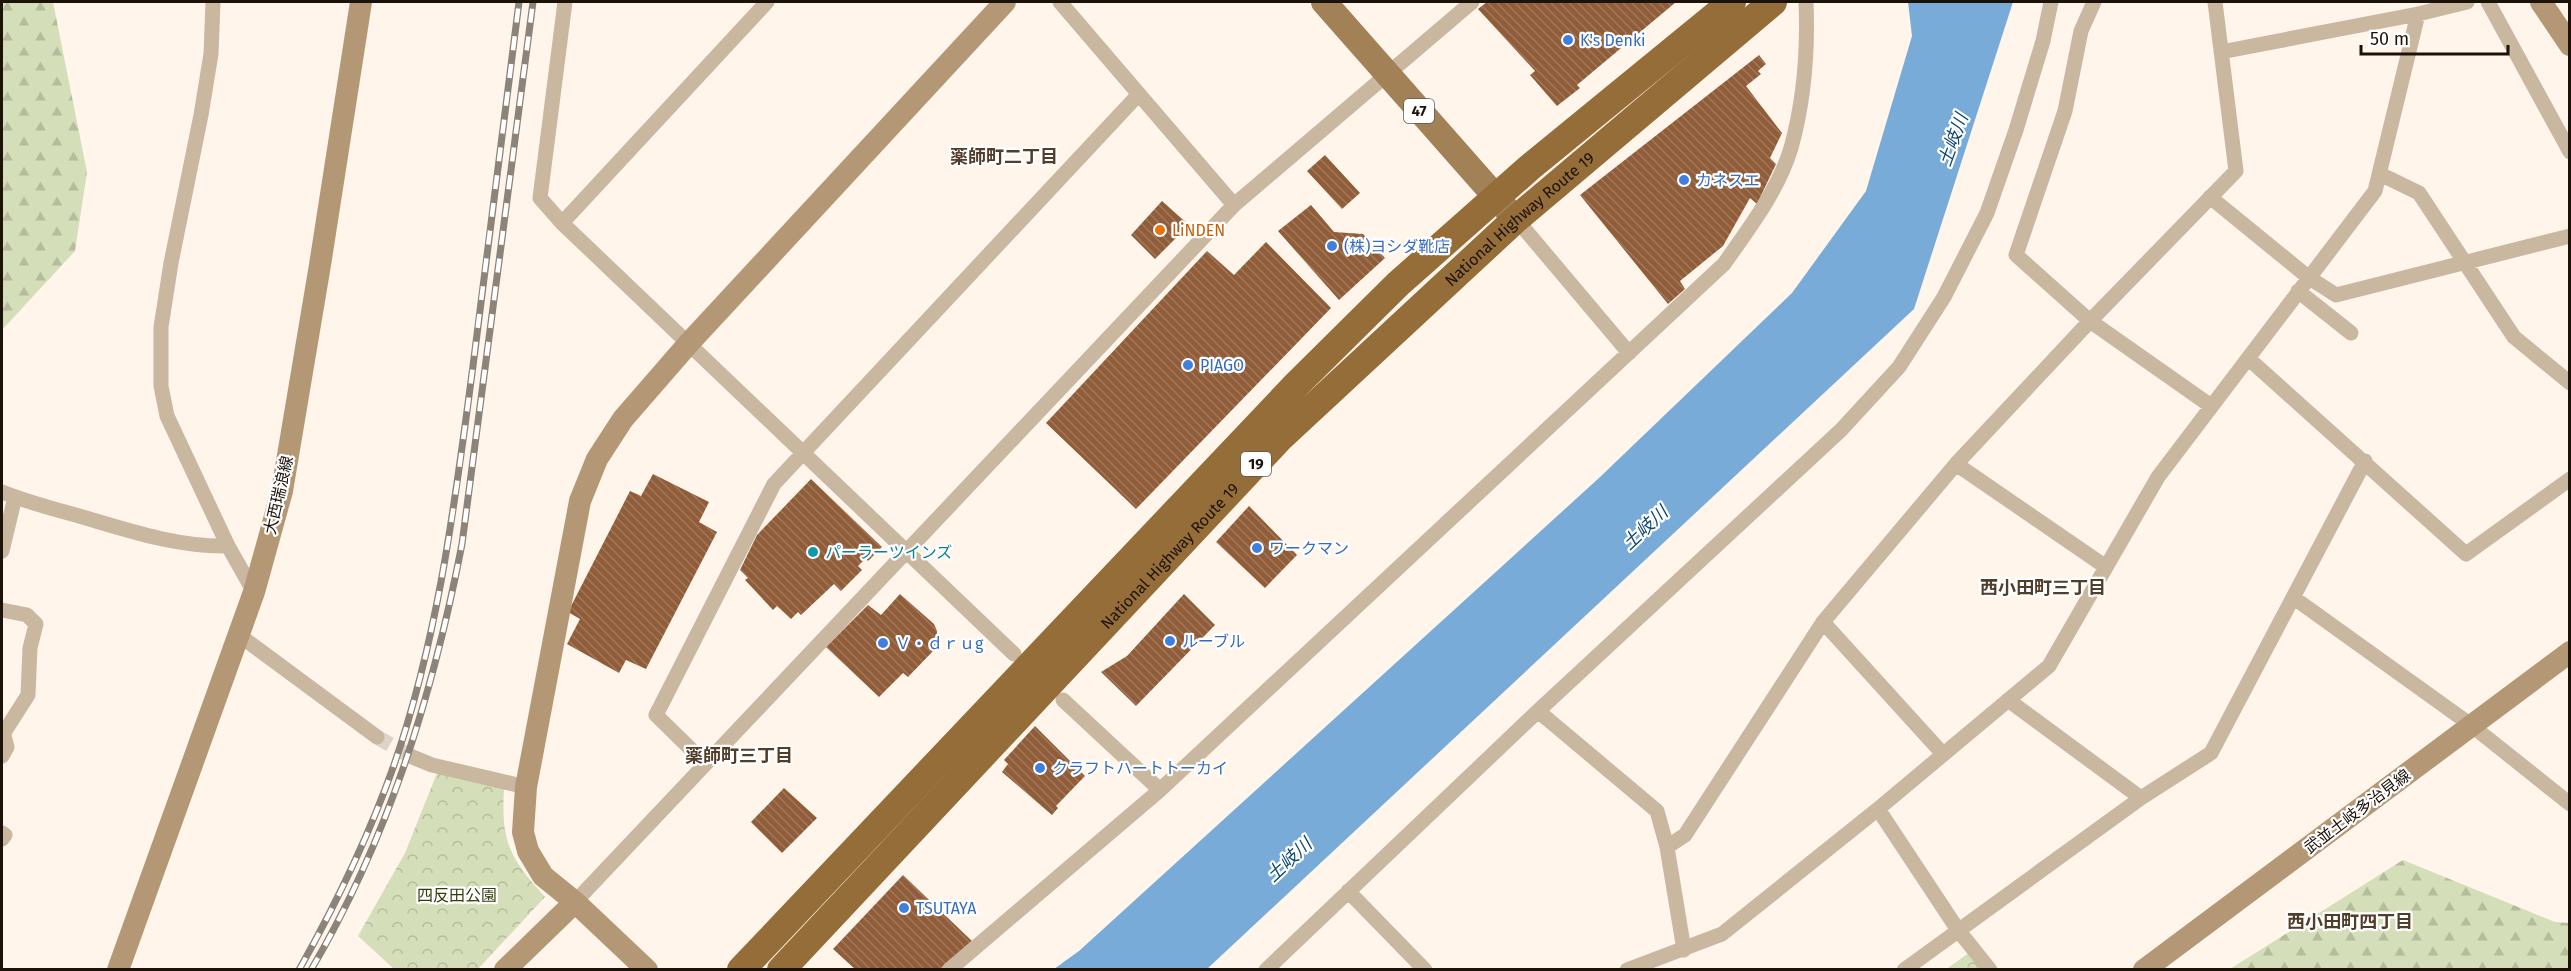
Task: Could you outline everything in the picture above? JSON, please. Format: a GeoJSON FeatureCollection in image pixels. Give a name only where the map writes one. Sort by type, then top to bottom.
{"type":"FeatureCollection","features":[{"type":"Feature","properties":{"kind":"highway","name":"National Highway Route 19"},"geometry":{"type":"LineString","coordinates":[[741,969],[1296,385],[1398,284],[1495,197],[1732,2]]}},
{"type":"Feature","properties":{"kind":"highway","name":"National Highway Route 19"},"geometry":{"type":"LineString","coordinates":[[781,969],[1280,438],[1515,219],[1773,2]]}},
{"type":"Feature","properties":{"kind":"main road","name":"大西瑞浪線"},"geometry":{"type":"LineString","coordinates":[[118,969],[254,592],[282,491],[361,2]]}},
{"type":"Feature","properties":{"kind":"main road"},"geometry":{"type":"LineString","coordinates":[[647,969],[575,902],[543,876],[528,851],[523,832],[526,787],[580,501],[597,459],[623,419],[688,343],[1005,2]]}},
{"type":"Feature","properties":{"kind":"main road","name":"47"},"geometry":{"type":"LineString","coordinates":[[1324,2],[1515,219]]}},
{"type":"Feature","properties":{"kind":"main road"},"geometry":{"type":"LineString","coordinates":[[2541,2],[2570,45]]}},
{"type":"Feature","properties":{"kind":"main road","name":"武並土岐多治見線"},"geometry":{"type":"LineString","coordinates":[[2144,969],[2570,652]]}},
{"type":"Feature","properties":{"kind":"main road"},"geometry":{"type":"LineString","coordinates":[[505,969],[575,902]]}},
{"type":"Feature","properties":{"kind":"street"},"geometry":{"type":"LineString","coordinates":[[213,2],[211,54],[205,95],[171,263],[161,327],[162,386],[166,416],[228,546],[254,592]]}},
{"type":"Feature","properties":{"kind":"street"},"geometry":{"type":"LineString","coordinates":[[565,2],[540,198],[562,223],[1014,654]]}},
{"type":"Feature","properties":{"kind":"street"},"geometry":{"type":"LineString","coordinates":[[562,223],[767,2]]}},
{"type":"Feature","properties":{"kind":"street"},"geometry":{"type":"LineString","coordinates":[[1059,2],[1234,205]]}},
{"type":"Feature","properties":{"kind":"street"},"geometry":{"type":"LineString","coordinates":[[575,902],[1234,205],[1472,2]]}},
{"type":"Feature","properties":{"kind":"street"},"geometry":{"type":"LineString","coordinates":[[948,969],[1160,790],[1724,264],[1752,224],[1775,185],[1791,148],[1808,45],[1806,2]]}},
{"type":"Feature","properties":{"kind":"street"},"geometry":{"type":"LineString","coordinates":[[1266,969],[1840,429],[1899,367],[1944,297],[1987,213],[2016,130],[2043,41],[2051,2]]}},
{"type":"Feature","properties":{"kind":"street"},"geometry":{"type":"LineString","coordinates":[[2094,2],[2081,31],[2065,111],[2016,255],[2090,321],[2211,406]]}},
{"type":"Feature","properties":{"kind":"street"},"geometry":{"type":"LineString","coordinates":[[1667,847],[1685,835],[1823,622],[1956,464],[2090,321],[2236,171],[2215,2]]}},
{"type":"Feature","properties":{"kind":"street"},"geometry":{"type":"LineString","coordinates":[[2221,52],[2418,14],[2467,2]]}},
{"type":"Feature","properties":{"kind":"street"},"geometry":{"type":"LineString","coordinates":[[2488,2],[2570,152]]}},
{"type":"Feature","properties":{"kind":"street"},"geometry":{"type":"LineString","coordinates":[[1627,969],[1722,934],[1878,809],[2049,666],[2158,477],[2375,191],[2418,14]]}},
{"type":"Feature","properties":{"kind":"street"},"geometry":{"type":"LineString","coordinates":[[705,763],[656,715],[774,484],[1139,94]]}},
{"type":"Feature","properties":{"kind":"street"},"geometry":{"type":"LineString","coordinates":[[2380,174],[2419,193],[2514,337],[2570,383]]}},
{"type":"Feature","properties":{"kind":"street"},"geometry":{"type":"LineString","coordinates":[[2210,197],[2308,277],[2336,295],[2570,236]]}},
{"type":"Feature","properties":{"kind":"street"},"geometry":{"type":"LineString","coordinates":[[1515,219],[1629,353]]}},
{"type":"Feature","properties":{"kind":"street"},"geometry":{"type":"LineString","coordinates":[[2298,291],[2351,333]]}},
{"type":"Feature","properties":{"kind":"street"},"geometry":{"type":"LineString","coordinates":[[2249,358],[2466,554],[2570,479]]}},
{"type":"Feature","properties":{"kind":"street"},"geometry":{"type":"LineString","coordinates":[[1904,969],[2141,798],[2211,753],[2365,461]]}},
{"type":"Feature","properties":{"kind":"street"},"geometry":{"type":"LineString","coordinates":[[1956,464],[2106,567]]}},
{"type":"Feature","properties":{"kind":"street"},"geometry":{"type":"LineString","coordinates":[[2,552],[8,494],[145,536],[212,547],[228,546]]}},
{"type":"Feature","properties":{"kind":"street"},"geometry":{"type":"LineString","coordinates":[[2294,598],[2471,725],[2570,804]]}},
{"type":"Feature","properties":{"kind":"street"},"geometry":{"type":"LineString","coordinates":[[2,610],[27,615],[36,624],[30,648],[28,695],[5,731],[7,747],[2,756]]}},
{"type":"Feature","properties":{"kind":"street"},"geometry":{"type":"LineString","coordinates":[[1823,622],[1943,754]]}},
{"type":"Feature","properties":{"kind":"street"},"geometry":{"type":"LineString","coordinates":[[239,635],[377,737]]}},
{"type":"Feature","properties":{"kind":"street"},"geometry":{"type":"LineString","coordinates":[[1063,700],[1160,790]]}},
{"type":"Feature","properties":{"kind":"street"},"geometry":{"type":"LineString","coordinates":[[2008,700],[2141,798]]}},
{"type":"Feature","properties":{"kind":"street"},"geometry":{"type":"LineString","coordinates":[[1538,711],[1657,811],[1667,847],[1683,950]]}},
{"type":"Feature","properties":{"kind":"street"},"geometry":{"type":"LineString","coordinates":[[410,756],[432,765],[526,787]]}},
{"type":"Feature","properties":{"kind":"street"},"geometry":{"type":"LineString","coordinates":[[1878,809],[1958,930],[1990,969]]}},
{"type":"Feature","properties":{"kind":"street"},"geometry":{"type":"LineString","coordinates":[[2,833],[4,835],[2,839]]}},
{"type":"Feature","properties":{"kind":"street"},"geometry":{"type":"LineString","coordinates":[[1348,891],[1425,969]]}},
{"type":"Feature","properties":{"kind":"green space"},"geometry":{"type":"Polygon","coordinates":[[[2,2],[53,2],[87,172],[75,251],[2,330],[2,2]]]}},
{"type":"Feature","properties":{"kind":"green space","name":"四反田公園"},"geometry":{"type":"Polygon","coordinates":[[[437,773],[504,788],[504,822],[510,848],[523,871],[545,897],[478,969],[394,969],[358,936],[405,853],[437,773]]]}},
{"type":"Feature","properties":{"kind":"green space"},"geometry":{"type":"Polygon","coordinates":[[[2403,860],[2555,922],[2569,923],[2569,969],[2230,969],[2403,860]]]}},
{"type":"Feature","properties":{"kind":"green space"},"geometry":{"type":"Polygon","coordinates":[[[1973,950],[1986,970],[1945,970],[1973,950]]]}},
{"type":"Feature","properties":{"kind":"water","name":"土岐川"},"geometry":{"type":"Polygon","coordinates":[[[1908,2],[2013,2],[1914,309],[1207,969],[1054,969],[1079,951],[1599,478],[1792,293],[1866,191],[1912,36],[1908,2]]]}},
{"type":"Feature","properties":{"kind":"building","name":"K's Denki"},"geometry":{"type":"Polygon","coordinates":[[[1487,2],[1676,2],[1577,85],[1580,88],[1557,106],[1530,75],[1535,71],[1478,9],[1487,2]]]}},
{"type":"Feature","properties":{"kind":"building","name":"カネスエ"},"geometry":{"type":"Polygon","coordinates":[[[1759,55],[1766,64],[1758,71],[1761,74],[1746,86],[1782,133],[1770,158],[1776,164],[1757,204],[1750,198],[1723,246],[1680,281],[1685,289],[1668,304],[1580,195],[1759,55]]]}},
{"type":"Feature","properties":{"kind":"building"},"geometry":{"type":"Polygon","coordinates":[[[1325,155],[1360,193],[1342,209],[1307,171],[1325,155]]]}},
{"type":"Feature","properties":{"kind":"building","name":"LiNDEN"},"geometry":{"type":"Polygon","coordinates":[[[1162,201],[1189,225],[1155,259],[1131,235],[1162,201]]]}},
{"type":"Feature","properties":{"kind":"building","name":"(株)ヨシダ靴店"},"geometry":{"type":"Polygon","coordinates":[[[1311,205],[1334,232],[1363,234],[1385,258],[1339,300],[1278,231],[1311,205]]]}},
{"type":"Feature","properties":{"kind":"building","name":"PIAGO"},"geometry":{"type":"Polygon","coordinates":[[[1266,242],[1331,308],[1136,509],[1046,423],[1207,251],[1234,275],[1266,242]]]}},
{"type":"Feature","properties":{"kind":"building"},"geometry":{"type":"Polygon","coordinates":[[[653,474],[709,502],[699,522],[717,532],[646,669],[626,660],[619,673],[567,644],[580,619],[568,612],[630,491],[641,496],[653,474]]]}},
{"type":"Feature","properties":{"kind":"building","name":"パーラーツインズ"},"geometry":{"type":"Polygon","coordinates":[[[811,479],[882,547],[868,561],[866,558],[858,566],[862,570],[841,591],[834,584],[801,615],[798,612],[791,619],[777,606],[773,610],[745,580],[748,578],[740,570],[757,535],[811,479]]]}},
{"type":"Feature","properties":{"kind":"building","name":"ワークマン"},"geometry":{"type":"Polygon","coordinates":[[[1249,506],[1297,555],[1265,588],[1216,542],[1249,506]]]}},
{"type":"Feature","properties":{"kind":"building","name":"Ｖ・ｄｒｕg"},"geometry":{"type":"Polygon","coordinates":[[[900,594],[934,624],[937,631],[936,648],[908,677],[903,673],[879,697],[826,647],[868,605],[881,615],[900,594]]]}},
{"type":"Feature","properties":{"kind":"building","name":"ルーブル"},"geometry":{"type":"Polygon","coordinates":[[[1184,594],[1215,625],[1136,706],[1101,672],[1127,656],[1184,594]]]}},
{"type":"Feature","properties":{"kind":"building","name":"クラフトハートトーカイ"},"geometry":{"type":"Polygon","coordinates":[[[1035,726],[1085,776],[1056,806],[1058,808],[1052,815],[1002,772],[1008,764],[1004,760],[1035,726]]]}},
{"type":"Feature","properties":{"kind":"building"},"geometry":{"type":"Polygon","coordinates":[[[784,788],[817,818],[782,853],[751,822],[784,788]]]}},
{"type":"Feature","properties":{"kind":"building","name":"TSUTAYA"},"geometry":{"type":"Polygon","coordinates":[[[903,875],[972,941],[939,970],[856,970],[833,949],[903,875]]]}},
{"type":"Feature","properties":{"kind":"tunnel"},"geometry":{"type":"LineString","coordinates":[[377,737],[410,756]]}},
{"type":"Feature","properties":{"kind":"railway"},"geometry":{"type":"LineString","coordinates":[[299,970],[339,895],[374,818],[410,716],[423,667],[452,517],[519,2]]}},
{"type":"Feature","properties":{"kind":"railway"},"geometry":{"type":"LineString","coordinates":[[311,970],[339,920],[363,868],[405,763],[422,710],[450,600],[462,544],[533,2]]}},
{"type":"Feature","properties":{"kind":"place","name":"K's Denki"},"geometry":{"type":"Point","coordinates":[1568,40]}},
{"type":"Feature","properties":{"kind":"place","name":"カネスエ"},"geometry":{"type":"Point","coordinates":[1684,180]}},
{"type":"Feature","properties":{"kind":"place","name":"LiNDEN"},"geometry":{"type":"Point","coordinates":[1160,230]}},
{"type":"Feature","properties":{"kind":"place","name":"(株)ヨシダ靴店"},"geometry":{"type":"Point","coordinates":[1332,246]}},
{"type":"Feature","properties":{"kind":"place","name":"PIAGO"},"geometry":{"type":"Point","coordinates":[1188,365]}},
{"type":"Feature","properties":{"kind":"place","name":"ワークマン"},"geometry":{"type":"Point","coordinates":[1257,548]}},
{"type":"Feature","properties":{"kind":"place","name":"パーラーツインズ"},"geometry":{"type":"Point","coordinates":[813,552]}},
{"type":"Feature","properties":{"kind":"place","name":"ルーブル"},"geometry":{"type":"Point","coordinates":[1170,641]}},
{"type":"Feature","properties":{"kind":"place","name":"Ｖ・ｄｒｕg"},"geometry":{"type":"Point","coordinates":[883,643]}},
{"type":"Feature","properties":{"kind":"place","name":"クラフトハートトーカイ"},"geometry":{"type":"Point","coordinates":[1040,768]}},
{"type":"Feature","properties":{"kind":"place","name":"TSUTAYA"},"geometry":{"type":"Point","coordinates":[904,908]}},
{"type":"Feature","properties":{"kind":"district","name":"薬師町二丁目"},"geometry":{"type":"Point","coordinates":[1004,157]}},
{"type":"Feature","properties":{"kind":"district","name":"西小田町三丁目"},"geometry":{"type":"Point","coordinates":[2043,588]}},
{"type":"Feature","properties":{"kind":"district","name":"薬師町三丁目"},"geometry":{"type":"Point","coordinates":[739,756]}},
{"type":"Feature","properties":{"kind":"district","name":"西小田町四丁目"},"geometry":{"type":"Point","coordinates":[2350,922]}}]}
